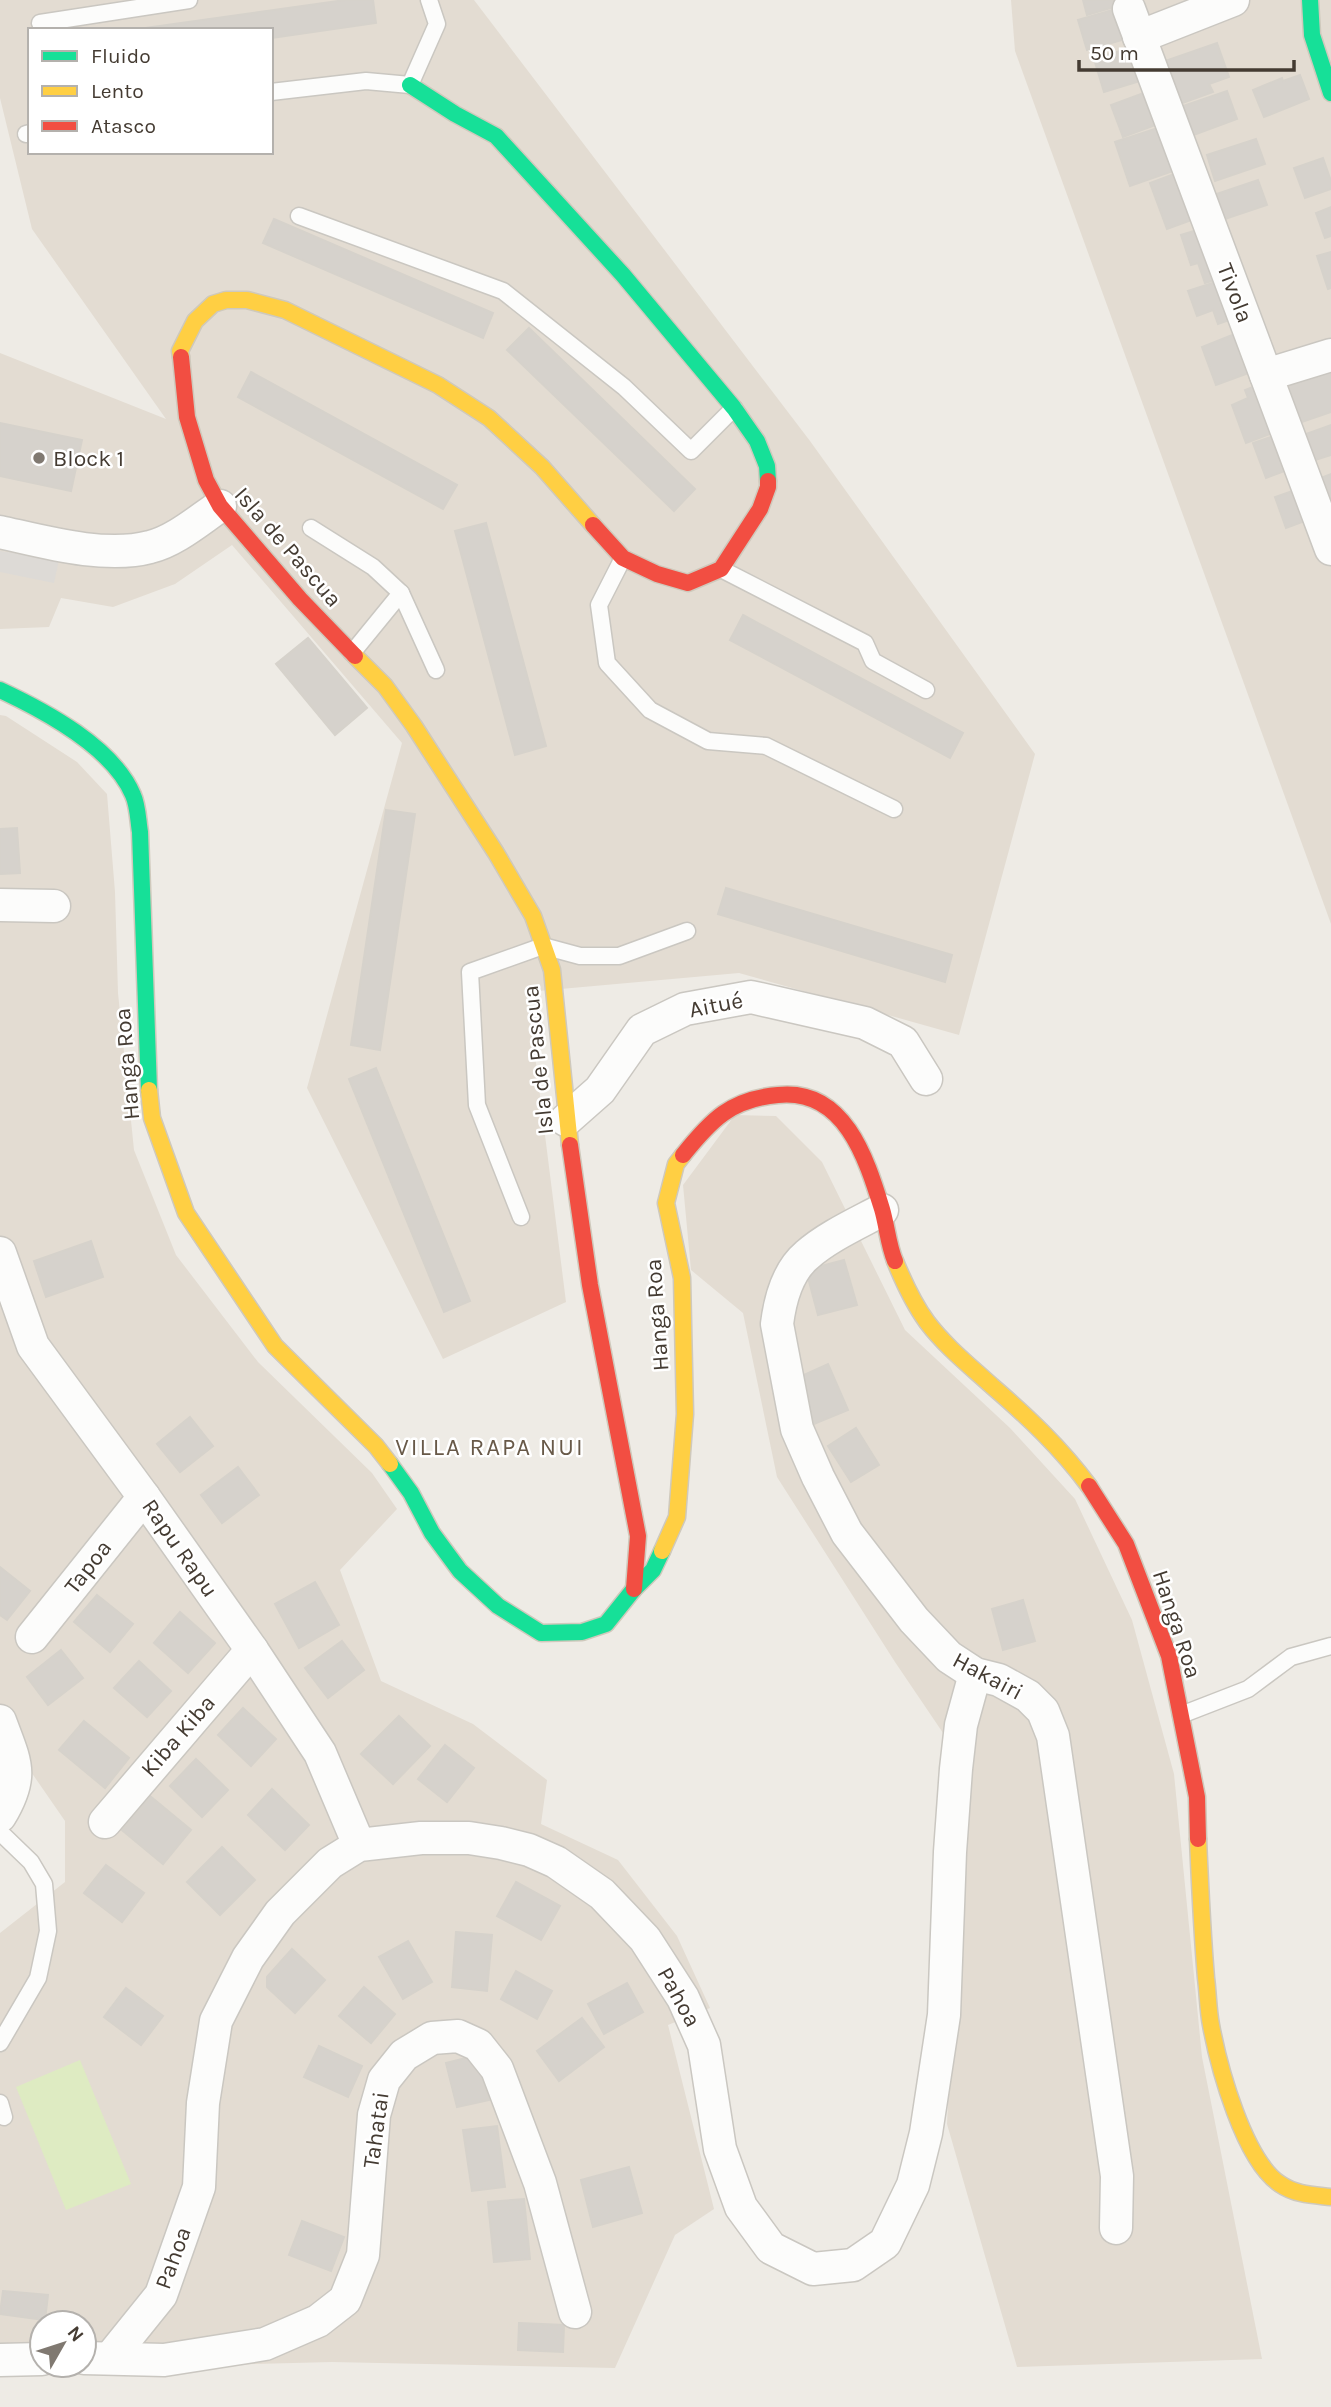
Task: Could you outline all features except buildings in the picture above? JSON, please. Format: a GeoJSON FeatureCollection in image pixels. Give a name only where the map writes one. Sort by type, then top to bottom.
{"type":"FeatureCollection","features":[{"type":"Feature","properties":{"kind":"street","name":"Tivola"},"geometry":{"type":"LineString","coordinates":[[1233,0],[1134,23],[1331,549]]}},
{"type":"Feature","properties":{"kind":"street"},"geometry":{"type":"LineString","coordinates":[[1310,0],[1312,35],[1331,93]]}},
{"type":"Feature","properties":{"kind":"street"},"geometry":{"type":"LineString","coordinates":[[410,85],[496,136],[622,275],[734,408],[757,440],[767,466],[768,486],[760,509],[721,569]]}},
{"type":"Feature","properties":{"kind":"street","name":"Isla de Pascua"},"geometry":{"type":"LineString","coordinates":[[634,1589],[638,1536],[590,1285],[566,1120],[552,970],[533,916],[414,726],[385,686],[300,599],[220,506],[206,480],[187,417],[180,351],[195,321],[213,304],[226,300],[247,300],[285,310],[438,385],[489,418],[542,467],[623,558],[657,574],[688,583],[721,569]]}},
{"type":"Feature","properties":{"kind":"street"},"geometry":{"type":"LineString","coordinates":[[1266,375],[1331,355]]}},
{"type":"Feature","properties":{"kind":"street"},"geometry":{"type":"LineString","coordinates":[[0,532],[77,548],[111,550],[150,547],[172,537],[220,506]]}},
{"type":"Feature","properties":{"kind":"street","name":"Hanga Roa"},"geometry":{"type":"LineString","coordinates":[[0,690],[82,738],[115,767],[133,795],[140,832],[147,1077],[152,1118],[186,1213],[275,1346],[376,1446],[411,1493],[432,1532],[460,1571],[498,1606],[541,1633],[582,1632],[606,1624],[653,1570],[677,1517],[685,1414],[682,1278],[666,1203],[676,1164],[709,1123],[740,1103],[765,1096],[796,1093],[826,1105],[848,1126],[861,1151],[882,1210],[891,1251],[910,1297],[928,1324],[959,1356],[1067,1456],[1101,1501],[1126,1544],[1166,1646],[1197,1797],[1202,1922],[1212,2025],[1234,2107],[1259,2163],[1278,2183],[1295,2193],[1331,2197]]}},
{"type":"Feature","properties":{"kind":"street"},"geometry":{"type":"LineString","coordinates":[[0,905],[54,906]]}},
{"type":"Feature","properties":{"kind":"street","name":"Aitué"},"geometry":{"type":"LineString","coordinates":[[566,1120],[600,1090],[642,1030],[685,1009],[751,997],[865,1023],[903,1042],[926,1080]]}},
{"type":"Feature","properties":{"kind":"street","name":"Hakairi"},"geometry":{"type":"LineString","coordinates":[[882,1210],[806,1255],[789,1279],[779,1308],[777,1324],[797,1429],[847,1532],[914,1620],[949,1657],[975,1674],[999,1680],[1028,1696],[1043,1711],[1052,1736],[1117,2176],[1116,2228]]}},
{"type":"Feature","properties":{"kind":"street","name":"Rapu Rapu"},"geometry":{"type":"LineString","coordinates":[[1,1266],[33,1346],[252,1650],[320,1753],[359,1845]]}},
{"type":"Feature","properties":{"kind":"street","name":"Tapoa"},"geometry":{"type":"LineString","coordinates":[[32,1637],[144,1497]]}},
{"type":"Feature","properties":{"kind":"street","name":"Kiba Kiba"},"geometry":{"type":"LineString","coordinates":[[105,1822],[252,1650]]}},
{"type":"Feature","properties":{"kind":"street","name":"Pahoa"},"geometry":{"type":"LineString","coordinates":[[98,2358],[161,2294],[199,2187],[203,2103],[216,2021],[248,1958],[280,1913],[330,1863],[359,1845],[421,1838],[469,1838],[501,1843],[529,1850],[556,1862],[603,1894],[645,1939],[683,1998],[704,2045],[720,2149],[741,2207],[771,2248],[813,2269],[853,2265],[886,2243],[913,2185],[926,2133],[944,2015],[956,1769],[961,1725],[975,1674]]}},
{"type":"Feature","properties":{"kind":"street"},"geometry":{"type":"LineString","coordinates":[[0,1721],[16,1763],[14,1794],[0,1816]]}},
{"type":"Feature","properties":{"kind":"street","name":"Tahatai"},"geometry":{"type":"LineString","coordinates":[[98,2358],[164,2360],[265,2344],[318,2320],[345,2301],[363,2255],[374,2115],[384,2080],[404,2055],[432,2038],[458,2036],[478,2045],[496,2069],[540,2183],[575,2312]]}},
{"type":"Feature","properties":{"kind":"street"},"geometry":{"type":"LineString","coordinates":[[0,2360],[28,2359]]}},
{"type":"Feature","properties":{"kind":"lane"},"geometry":{"type":"LineString","coordinates":[[40,23],[189,0]]}},
{"type":"Feature","properties":{"kind":"lane"},"geometry":{"type":"LineString","coordinates":[[273,92],[366,81],[410,85],[437,24],[429,0]]}},
{"type":"Feature","properties":{"kind":"lane"},"geometry":{"type":"LineString","coordinates":[[299,216],[503,291],[624,387],[691,451],[734,408]]}},
{"type":"Feature","properties":{"kind":"lane"},"geometry":{"type":"LineString","coordinates":[[311,528],[373,567],[401,593],[436,670]]}},
{"type":"Feature","properties":{"kind":"lane"},"geometry":{"type":"LineString","coordinates":[[623,558],[599,605],[607,663],[650,710],[708,741],[766,746],[894,809]]}},
{"type":"Feature","properties":{"kind":"lane"},"geometry":{"type":"LineString","coordinates":[[721,569],[865,643],[873,660],[926,690]]}},
{"type":"Feature","properties":{"kind":"lane"},"geometry":{"type":"LineString","coordinates":[[352,653],[401,593]]}},
{"type":"Feature","properties":{"kind":"lane"},"geometry":{"type":"LineString","coordinates":[[521,1217],[477,1105],[470,972],[543,946],[580,956],[619,956],[687,932]]}},
{"type":"Feature","properties":{"kind":"lane"},"geometry":{"type":"LineString","coordinates":[[1181,1715],[1248,1689],[1291,1657],[1331,1646]]}},
{"type":"Feature","properties":{"kind":"lane"},"geometry":{"type":"LineString","coordinates":[[0,1832],[31,1862],[44,1884],[48,1931],[38,1978],[0,2043]]}},
{"type":"Feature","properties":{"kind":"shaded area"},"geometry":{"type":"Polygon","coordinates":[[[0,0],[474,0],[810,441],[1035,754],[959,1035],[739,973],[527,992],[566,1302],[443,1359],[307,1088],[402,743],[232,545],[175,584],[113,607],[61,598],[49,627],[0,629],[0,353],[166,419],[32,229],[0,98],[0,0]]]}},
{"type":"Feature","properties":{"kind":"shaded area"},"geometry":{"type":"Polygon","coordinates":[[[1011,0],[1331,0],[1331,924],[1015,51],[1011,0]]]}},
{"type":"Feature","properties":{"kind":"shaded area"},"geometry":{"type":"Polygon","coordinates":[[[0,551],[59,560],[54,583],[0,572],[0,551]]]}},
{"type":"Feature","properties":{"kind":"shaded area"},"geometry":{"type":"Polygon","coordinates":[[[0,715],[6,716],[77,762],[107,794],[115,892],[118,993],[134,1150],[176,1255],[258,1362],[372,1473],[397,1509],[340,1570],[381,1681],[473,1724],[547,1780],[541,1824],[618,1860],[677,1936],[710,2008],[668,2025],[714,2209],[675,2235],[615,2368],[332,2362],[98,2368],[98,2309],[28,2309],[28,2370],[0,2371],[0,1933],[65,1882],[65,1821],[0,1727],[0,715]]]}},
{"type":"Feature","properties":{"kind":"shaded area"},"geometry":{"type":"Polygon","coordinates":[[[735,1115],[776,1116],[822,1162],[905,1330],[1010,1428],[1075,1499],[1132,1620],[1174,1774],[1202,2057],[1262,2359],[1017,2367],[947,2124],[964,1764],[895,1662],[777,1477],[743,1313],[691,1270],[683,1185],[735,1115]]]}},
{"type":"Feature","properties":{"kind":"green space"},"geometry":{"type":"Polygon","coordinates":[[[80,2060],[131,2184],[66,2210],[16,2087],[80,2060]]]}},
{"type":"Feature","properties":{"kind":"traffic: fast"},"geometry":{"type":"LineString","coordinates":[[1310,0],[1312,35],[1331,93]]}},
{"type":"Feature","properties":{"kind":"traffic: fast"},"geometry":{"type":"LineString","coordinates":[[410,85],[496,136],[623,275],[734,408],[757,441],[767,466],[768,481]]}},
{"type":"Feature","properties":{"kind":"traffic: fast"},"geometry":{"type":"LineString","coordinates":[[0,690],[57,720],[94,746],[110,761],[135,799],[140,832],[149,1090]]}},
{"type":"Feature","properties":{"kind":"traffic: fast"},"geometry":{"type":"LineString","coordinates":[[390,1464],[411,1493],[432,1533],[460,1571],[498,1606],[541,1633],[582,1632],[606,1624],[653,1570],[662,1551]]}},
{"type":"Feature","properties":{"kind":"traffic: slow"},"geometry":{"type":"LineString","coordinates":[[181,357],[180,351],[195,321],[213,304],[226,300],[247,300],[285,310],[438,385],[489,418],[542,467],[593,525]]}},
{"type":"Feature","properties":{"kind":"traffic: slow"},"geometry":{"type":"LineString","coordinates":[[355,656],[385,686],[414,726],[533,916],[552,970],[570,1145]]}},
{"type":"Feature","properties":{"kind":"traffic: slow"},"geometry":{"type":"LineString","coordinates":[[149,1090],[152,1118],[186,1213],[275,1346],[376,1446],[390,1464]]}},
{"type":"Feature","properties":{"kind":"traffic: slow"},"geometry":{"type":"LineString","coordinates":[[662,1551],[677,1517],[685,1414],[682,1278],[666,1203],[676,1164],[683,1155]]}},
{"type":"Feature","properties":{"kind":"traffic: slow"},"geometry":{"type":"LineString","coordinates":[[895,1261],[913,1300],[934,1331],[1044,1433],[1089,1486]]}},
{"type":"Feature","properties":{"kind":"traffic: slow"},"geometry":{"type":"LineString","coordinates":[[1198,1839],[1210,2019],[1220,2065],[1235,2112],[1255,2155],[1280,2184],[1298,2192],[1331,2197]]}},
{"type":"Feature","properties":{"kind":"traffic: jam"},"geometry":{"type":"LineString","coordinates":[[181,357],[187,417],[206,480],[220,506],[300,599],[355,656]]}},
{"type":"Feature","properties":{"kind":"traffic: jam"},"geometry":{"type":"LineString","coordinates":[[593,525],[623,558],[657,574],[688,583],[721,569],[760,509],[768,481]]}},
{"type":"Feature","properties":{"kind":"traffic: jam"},"geometry":{"type":"LineString","coordinates":[[683,1155],[723,1113],[747,1101],[778,1095],[801,1096],[820,1103],[836,1114],[859,1148],[882,1209],[895,1261]]}},
{"type":"Feature","properties":{"kind":"traffic: jam"},"geometry":{"type":"LineString","coordinates":[[570,1145],[590,1285],[638,1536],[634,1589]]}},
{"type":"Feature","properties":{"kind":"traffic: jam"},"geometry":{"type":"LineString","coordinates":[[1089,1486],[1126,1544],[1169,1656],[1197,1797],[1198,1839]]}},
{"type":"Feature","properties":{"kind":"place","name":"Block 1"},"geometry":{"type":"Point","coordinates":[39,458]}},
{"type":"Feature","properties":{"kind":"district","name":"VILLA RAPA NUI"},"geometry":{"type":"Point","coordinates":[490,1447]}}]}
